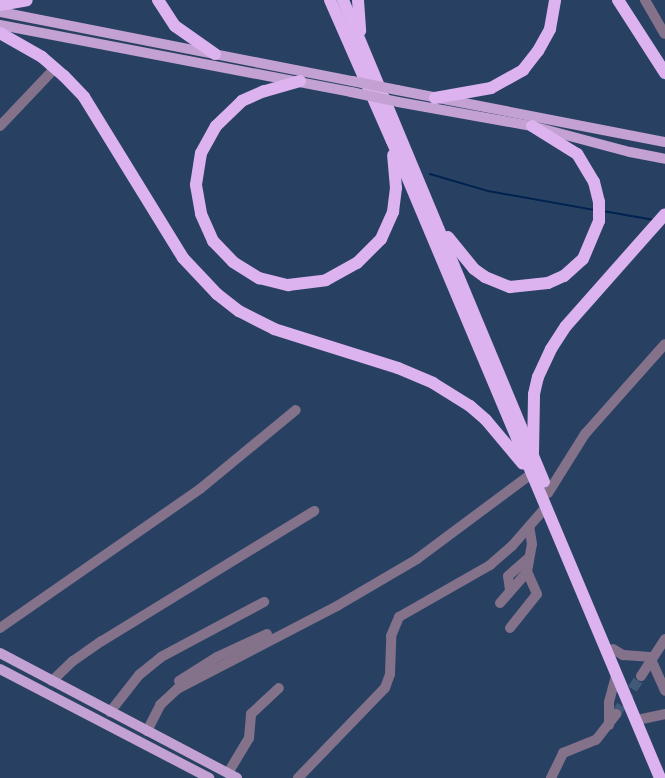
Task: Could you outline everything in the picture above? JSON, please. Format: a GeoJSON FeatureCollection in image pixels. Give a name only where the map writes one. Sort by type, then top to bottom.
{"type":"FeatureCollection","features":[{"type":"Feature","properties":{"kind":"highway"},"geometry":{"type":"LineString","coordinates":[[0,5],[27,0]]}},
{"type":"Feature","properties":{"kind":"highway"},"geometry":{"type":"LineString","coordinates":[[158,0],[175,26],[215,54]]}},
{"type":"Feature","properties":{"kind":"highway"},"geometry":{"type":"LineString","coordinates":[[330,0],[392,141],[660,778]]}},
{"type":"Feature","properties":{"kind":"highway"},"geometry":{"type":"LineString","coordinates":[[344,0],[665,773]]}},
{"type":"Feature","properties":{"kind":"highway"},"geometry":{"type":"LineString","coordinates":[[358,0],[360,40]]}},
{"type":"Feature","properties":{"kind":"highway"},"geometry":{"type":"LineString","coordinates":[[435,98],[491,88],[523,70],[547,35],[555,0]]}},
{"type":"Feature","properties":{"kind":"highway"},"geometry":{"type":"LineString","coordinates":[[618,0],[665,73]]}},
{"type":"Feature","properties":{"kind":"highway"},"geometry":{"type":"LineString","coordinates":[[0,33],[30,49],[55,68],[94,110],[183,258],[217,294],[239,311],[274,329],[398,368],[446,390],[486,420],[531,473]]}},
{"type":"Feature","properties":{"kind":"highway"},"geometry":{"type":"LineString","coordinates":[[300,81],[264,91],[242,101],[216,126],[201,153],[196,185],[202,219],[219,248],[241,268],[269,281],[297,285],[336,276],[357,263],[381,239],[393,212],[396,188],[392,141]]}},
{"type":"Feature","properties":{"kind":"highway"},"geometry":{"type":"LineString","coordinates":[[436,221],[474,268],[485,277],[510,287],[536,286],[564,276],[583,259],[597,230],[600,212],[598,193],[590,172],[577,154],[532,126]]}},
{"type":"Feature","properties":{"kind":"highway"},"geometry":{"type":"LineString","coordinates":[[533,456],[534,394],[546,359],[566,326],[644,235],[665,214]]}},
{"type":"Feature","properties":{"kind":"highway"},"geometry":{"type":"LineString","coordinates":[[651,778],[652,759]]}},
{"type":"Feature","properties":{"kind":"main road"},"geometry":{"type":"LineString","coordinates":[[0,12],[665,142]]}},
{"type":"Feature","properties":{"kind":"main road"},"geometry":{"type":"LineString","coordinates":[[0,25],[300,81],[398,102],[532,126],[665,159]]}},
{"type":"Feature","properties":{"kind":"main road"},"geometry":{"type":"LineString","coordinates":[[0,653],[237,778]]}},
{"type":"Feature","properties":{"kind":"main road"},"geometry":{"type":"LineString","coordinates":[[0,669],[209,778]]}},
{"type":"Feature","properties":{"kind":"street"},"geometry":{"type":"LineString","coordinates":[[645,0],[665,34]]}},
{"type":"Feature","properties":{"kind":"street"},"geometry":{"type":"LineString","coordinates":[[0,126],[55,68]]}},
{"type":"Feature","properties":{"kind":"street"},"geometry":{"type":"LineString","coordinates":[[548,492],[585,434],[665,344]]}},
{"type":"Feature","properties":{"kind":"street"},"geometry":{"type":"LineString","coordinates":[[0,628],[200,489],[296,410]]}},
{"type":"Feature","properties":{"kind":"street"},"geometry":{"type":"LineString","coordinates":[[166,698],[194,678],[331,610],[417,559],[531,473]]}},
{"type":"Feature","properties":{"kind":"street"},"geometry":{"type":"LineString","coordinates":[[298,778],[385,688],[390,674],[391,636],[399,617],[481,572],[505,553],[546,507]]}},
{"type":"Feature","properties":{"kind":"street"},"geometry":{"type":"LineString","coordinates":[[52,681],[74,661],[102,641],[314,511]]}},
{"type":"Feature","properties":{"kind":"street"},"geometry":{"type":"LineString","coordinates":[[510,628],[537,595],[527,572],[532,544],[529,526]]}},
{"type":"Feature","properties":{"kind":"street"},"geometry":{"type":"LineString","coordinates":[[510,590],[508,576],[529,558]]}},
{"type":"Feature","properties":{"kind":"street"},"geometry":{"type":"LineString","coordinates":[[500,603],[527,572]]}},
{"type":"Feature","properties":{"kind":"street"},"geometry":{"type":"LineString","coordinates":[[110,712],[139,675],[161,657],[264,602]]}},
{"type":"Feature","properties":{"kind":"street"},"geometry":{"type":"LineString","coordinates":[[147,731],[155,713],[173,686],[202,665],[306,616]]}},
{"type":"Feature","properties":{"kind":"street"},"geometry":{"type":"LineString","coordinates":[[641,676],[665,639]]}},
{"type":"Feature","properties":{"kind":"street"},"geometry":{"type":"LineString","coordinates":[[613,649],[626,655],[648,656],[652,660],[665,690]]}},
{"type":"Feature","properties":{"kind":"street"},"geometry":{"type":"LineString","coordinates":[[609,725],[609,702],[616,675]]}},
{"type":"Feature","properties":{"kind":"street"},"geometry":{"type":"LineString","coordinates":[[228,773],[249,738],[251,714],[279,688]]}},
{"type":"Feature","properties":{"kind":"street"},"geometry":{"type":"LineString","coordinates":[[551,778],[563,754],[592,743],[609,725],[616,714]]}},
{"type":"Feature","properties":{"kind":"street"},"geometry":{"type":"LineString","coordinates":[[642,719],[665,714]]}},
{"type":"Feature","properties":{"kind":"waterway"},"geometry":{"type":"LineString","coordinates":[[430,174],[488,191],[595,210]]}},
{"type":"Feature","properties":{"kind":"waterway"},"geometry":{"type":"LineString","coordinates":[[603,211],[654,220]]}},
{"type":"Feature","properties":{"kind":"tunnel"},"geometry":{"type":"LineString","coordinates":[[616,714],[641,676]]}}]}
